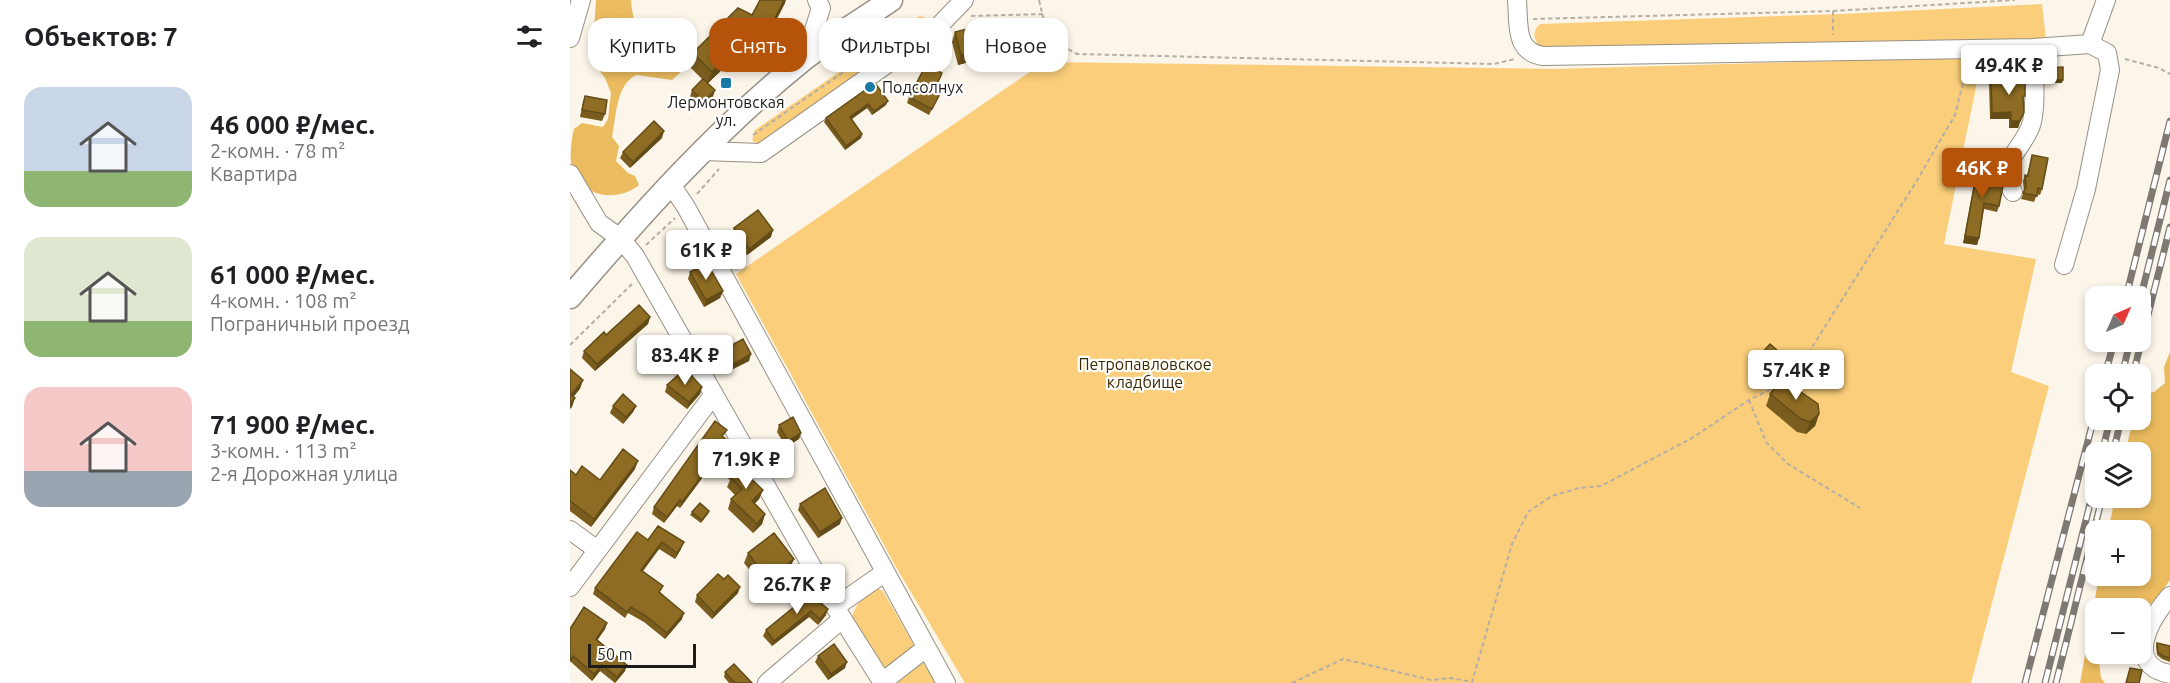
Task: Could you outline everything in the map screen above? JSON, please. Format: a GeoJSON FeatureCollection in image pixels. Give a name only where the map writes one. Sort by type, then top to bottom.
{"type":"FeatureCollection","features":[{"type":"Feature","properties":{"kind":"main road"},"geometry":{"type":"LineString","coordinates":[[807,57],[892,0]]}},
{"type":"Feature","properties":{"kind":"main road"},"geometry":{"type":"LineString","coordinates":[[570,297],[670,183],[789,72]]}},
{"type":"Feature","properties":{"kind":"street"},"geometry":{"type":"LineString","coordinates":[[570,38],[580,0]]}},
{"type":"Feature","properties":{"kind":"street"},"geometry":{"type":"LineString","coordinates":[[807,52],[821,8],[817,0]]}},
{"type":"Feature","properties":{"kind":"street"},"geometry":{"type":"LineString","coordinates":[[702,151],[761,153],[934,30],[964,0]]}},
{"type":"Feature","properties":{"kind":"street"},"geometry":{"type":"LineString","coordinates":[[1518,0],[1520,38],[1525,49],[1532,54],[2033,48],[2090,44],[2107,53],[2110,70],[2086,189],[2064,265]]}},
{"type":"Feature","properties":{"kind":"street"},"geometry":{"type":"LineString","coordinates":[[2090,44],[2106,0]]}},
{"type":"Feature","properties":{"kind":"street"},"geometry":{"type":"LineString","coordinates":[[2013,192],[2006,181],[2005,171],[2031,124],[2034,108],[2033,48]]}},
{"type":"Feature","properties":{"kind":"street"},"geometry":{"type":"LineString","coordinates":[[570,174],[598,224],[620,238],[635,256],[839,613],[882,682],[926,648]]}},
{"type":"Feature","properties":{"kind":"street"},"geometry":{"type":"LineString","coordinates":[[670,183],[686,207],[946,683]]}},
{"type":"Feature","properties":{"kind":"street"},"geometry":{"type":"LineString","coordinates":[[570,587],[596,549],[714,394]]}},
{"type":"Feature","properties":{"kind":"street"},"geometry":{"type":"LineString","coordinates":[[570,530],[596,549]]}},
{"type":"Feature","properties":{"kind":"street"},"geometry":{"type":"LineString","coordinates":[[767,683],[884,573]]}},
{"type":"Feature","properties":{"kind":"street"},"geometry":{"type":"LineString","coordinates":[[2159,676],[2145,658],[2144,642],[2150,623],[2170,596]]}},
{"type":"Feature","properties":{"kind":"path"},"geometry":{"type":"LineString","coordinates":[[1039,0],[1044,25],[1055,42],[1077,54],[1494,64],[1532,54]]}},
{"type":"Feature","properties":{"kind":"path"},"geometry":{"type":"LineString","coordinates":[[1519,19],[1833,11],[2014,0]]}},
{"type":"Feature","properties":{"kind":"path"},"geometry":{"type":"LineString","coordinates":[[1833,11],[1833,51]]}},
{"type":"Feature","properties":{"kind":"path"},"geometry":{"type":"LineString","coordinates":[[1292,683],[1343,659],[1431,680],[1451,678],[1472,682],[1512,544],[1528,512],[1552,496],[1579,488],[1601,486],[1692,438],[1749,400],[1792,380],[1955,115],[1965,75],[1970,68],[1982,65],[1982,48]]}},
{"type":"Feature","properties":{"kind":"path"},"geometry":{"type":"LineString","coordinates":[[2109,59],[2127,60],[2159,68],[2170,74]]}},
{"type":"Feature","properties":{"kind":"path"},"geometry":{"type":"LineString","coordinates":[[570,345],[632,286],[635,256]]}},
{"type":"Feature","properties":{"kind":"path"},"geometry":{"type":"LineString","coordinates":[[1749,400],[1766,442],[1788,464],[1860,508]]}},
{"type":"Feature","properties":{"kind":"green space"},"geometry":{"type":"Polygon","coordinates":[[[2042,4],[2046,39],[1540,47],[1534,35],[1540,24],[1842,14],[2042,4]]]}},
{"type":"Feature","properties":{"kind":"green space","name":"Петропавловское кладбище"},"geometry":{"type":"Polygon","coordinates":[[[1974,57],[1977,82],[1944,244],[2036,259],[2011,372],[2049,386],[1971,683],[965,683],[896,567],[736,274],[1029,72],[1068,72],[1068,62],[1556,69],[1974,57]]]}},
{"type":"Feature","properties":{"kind":"green space"},"geometry":{"type":"Polygon","coordinates":[[[839,72],[863,72],[761,143],[752,140],[755,130],[839,72]]]}},
{"type":"Feature","properties":{"kind":"green space"},"geometry":{"type":"Polygon","coordinates":[[[876,588],[883,591],[915,647],[888,670],[883,669],[851,618],[860,599],[876,588]]]}},
{"type":"Feature","properties":{"kind":"green space"},"geometry":{"type":"Polygon","coordinates":[[[924,663],[937,683],[897,683],[912,669],[924,663]]]}},
{"type":"Feature","properties":{"kind":"shaded area"},"geometry":{"type":"Polygon","coordinates":[[[596,0],[631,0],[633,18],[595,18],[596,0]]]}},
{"type":"Feature","properties":{"kind":"shaded area"},"geometry":{"type":"Polygon","coordinates":[[[600,72],[680,72],[672,80],[637,75],[625,85],[618,102],[612,137],[619,146],[616,161],[628,173],[635,176],[639,185],[629,191],[608,195],[588,189],[580,182],[574,173],[571,161],[574,129],[582,123],[603,127],[608,119],[611,93],[600,72]]]}},
{"type":"Feature","properties":{"kind":"shaded area"},"geometry":{"type":"Polygon","coordinates":[[[2170,352],[2170,580],[2151,604],[2151,598],[2095,598],[2097,586],[2151,586],[2151,520],[2110,520],[2113,508],[2151,508],[2151,442],[2128,442],[2131,430],[2151,430],[2151,393],[2165,383],[2164,367],[2170,352]]]}},
{"type":"Feature","properties":{"kind":"shaded area"},"geometry":{"type":"Polygon","coordinates":[[[2085,655],[2085,664],[2099,664],[2101,678],[2105,683],[2080,683],[2085,655]]]}},
{"type":"Feature","properties":{"kind":"building"},"geometry":{"type":"Polygon","coordinates":[[[760,0],[784,0],[775,18],[728,18],[738,8],[752,15],[760,0]]]}},
{"type":"Feature","properties":{"kind":"building"},"geometry":{"type":"Polygon","coordinates":[[[964,30],[964,54],[961,55],[955,32],[964,30]]]}},
{"type":"Feature","properties":{"kind":"building"},"geometry":{"type":"Polygon","coordinates":[[[709,37],[709,69],[697,57],[697,49],[709,37]]]}},
{"type":"Feature","properties":{"kind":"building"},"geometry":{"type":"Polygon","coordinates":[[[2063,67],[2063,80],[2048,80],[2048,68],[2063,67]]]}},
{"type":"Feature","properties":{"kind":"building"},"geometry":{"type":"Polygon","coordinates":[[[922,72],[942,73],[938,82],[944,86],[932,109],[909,97],[922,72]]]}},
{"type":"Feature","properties":{"kind":"building"},"geometry":{"type":"Polygon","coordinates":[[[1991,76],[2025,76],[2024,112],[2020,121],[2011,121],[2011,112],[1992,113],[1991,76]]]}},
{"type":"Feature","properties":{"kind":"building"},"geometry":{"type":"Polygon","coordinates":[[[703,79],[715,90],[704,102],[692,90],[703,79]]]}},
{"type":"Feature","properties":{"kind":"building"},"geometry":{"type":"Polygon","coordinates":[[[875,83],[888,101],[874,111],[868,104],[850,117],[862,134],[846,146],[826,118],[875,83]]]}},
{"type":"Feature","properties":{"kind":"building"},"geometry":{"type":"Polygon","coordinates":[[[585,96],[607,100],[605,114],[582,110],[585,96]]]}},
{"type":"Feature","properties":{"kind":"building"},"geometry":{"type":"Polygon","coordinates":[[[654,121],[664,131],[633,162],[623,152],[654,121]]]}},
{"type":"Feature","properties":{"kind":"building"},"geometry":{"type":"Polygon","coordinates":[[[2032,155],[2048,158],[2042,189],[2038,188],[2037,196],[2023,193],[2026,187],[2025,175],[2028,176],[2032,155]]]}},
{"type":"Feature","properties":{"kind":"building"},"geometry":{"type":"Polygon","coordinates":[[[1978,166],[1995,170],[1993,182],[2003,186],[1999,206],[1984,203],[1979,238],[1965,236],[1978,166]]]}},
{"type":"Feature","properties":{"kind":"building"},"geometry":{"type":"Polygon","coordinates":[[[758,210],[773,230],[749,249],[734,228],[758,210]]]}},
{"type":"Feature","properties":{"kind":"building"},"geometry":{"type":"Polygon","coordinates":[[[707,263],[723,291],[706,300],[690,272],[707,263]]]}},
{"type":"Feature","properties":{"kind":"building"},"geometry":{"type":"Polygon","coordinates":[[[639,305],[650,317],[597,364],[584,351],[604,332],[606,335],[639,305]]]}},
{"type":"Feature","properties":{"kind":"building"},"geometry":{"type":"Polygon","coordinates":[[[743,339],[751,354],[730,366],[721,351],[743,339]]]}},
{"type":"Feature","properties":{"kind":"building"},"geometry":{"type":"Polygon","coordinates":[[[1770,344],[1778,351],[1765,364],[1758,357],[1770,344]]]}},
{"type":"Feature","properties":{"kind":"building"},"geometry":{"type":"Polygon","coordinates":[[[570,369],[583,380],[571,395],[575,398],[570,404],[570,369]]]}},
{"type":"Feature","properties":{"kind":"building"},"geometry":{"type":"Polygon","coordinates":[[[685,369],[702,387],[689,402],[667,385],[685,369]]]}},
{"type":"Feature","properties":{"kind":"building"},"geometry":{"type":"Polygon","coordinates":[[[1782,379],[1818,404],[1819,414],[1810,422],[1801,419],[1770,394],[1782,379]]]}},
{"type":"Feature","properties":{"kind":"building"},"geometry":{"type":"Polygon","coordinates":[[[623,394],[636,406],[626,417],[613,406],[623,394]]]}},
{"type":"Feature","properties":{"kind":"building"},"geometry":{"type":"Polygon","coordinates":[[[793,417],[801,433],[788,441],[779,425],[793,417]]]}},
{"type":"Feature","properties":{"kind":"building"},"geometry":{"type":"Polygon","coordinates":[[[715,421],[727,430],[722,436],[728,441],[682,502],[680,500],[667,517],[654,507],[715,421]]]}},
{"type":"Feature","properties":{"kind":"building"},"geometry":{"type":"Polygon","coordinates":[[[623,449],[638,461],[594,519],[570,501],[570,470],[576,475],[582,466],[600,480],[623,449]]]}},
{"type":"Feature","properties":{"kind":"building"},"geometry":{"type":"Polygon","coordinates":[[[741,455],[751,467],[745,473],[763,490],[752,501],[765,514],[757,524],[731,499],[742,489],[731,478],[735,473],[730,468],[741,455]]]}},
{"type":"Feature","properties":{"kind":"building"},"geometry":{"type":"Polygon","coordinates":[[[825,488],[842,518],[820,532],[800,504],[825,488]]]}},
{"type":"Feature","properties":{"kind":"building"},"geometry":{"type":"Polygon","coordinates":[[[700,503],[709,511],[702,520],[692,512],[700,503]]]}},
{"type":"Feature","properties":{"kind":"building"},"geometry":{"type":"Polygon","coordinates":[[[658,526],[684,542],[677,553],[662,542],[641,570],[663,586],[659,592],[684,613],[667,633],[631,607],[627,612],[595,588],[637,532],[648,540],[658,526]]]}},
{"type":"Feature","properties":{"kind":"building"},"geometry":{"type":"Polygon","coordinates":[[[774,533],[794,559],[767,579],[748,553],[774,533]]]}},
{"type":"Feature","properties":{"kind":"building"},"geometry":{"type":"Polygon","coordinates":[[[718,574],[724,579],[728,575],[740,587],[714,613],[697,595],[718,574]]]}},
{"type":"Feature","properties":{"kind":"building"},"geometry":{"type":"Polygon","coordinates":[[[805,590],[828,609],[820,619],[811,611],[774,641],[766,630],[800,602],[797,600],[805,590]]]}},
{"type":"Feature","properties":{"kind":"building"},"geometry":{"type":"Polygon","coordinates":[[[584,607],[607,623],[596,639],[627,665],[617,677],[602,665],[594,674],[573,656],[570,661],[570,629],[584,607]]]}},
{"type":"Feature","properties":{"kind":"building"},"geometry":{"type":"Polygon","coordinates":[[[2157,643],[2170,646],[2170,658],[2158,652],[2157,643]]]}},
{"type":"Feature","properties":{"kind":"building"},"geometry":{"type":"Polygon","coordinates":[[[834,644],[847,662],[831,674],[818,656],[834,644]]]}},
{"type":"Feature","properties":{"kind":"building"},"geometry":{"type":"Polygon","coordinates":[[[734,664],[752,683],[735,683],[725,672],[734,664]]]}},
{"type":"Feature","properties":{"kind":"building"},"geometry":{"type":"Polygon","coordinates":[[[2130,668],[2142,670],[2139,683],[2126,683],[2130,668]]]}},
{"type":"Feature","properties":{"kind":"railway"},"geometry":{"type":"LineString","coordinates":[[2129,286],[2170,121]]}},
{"type":"Feature","properties":{"kind":"railway"},"geometry":{"type":"LineString","coordinates":[[2144,286],[2170,180]]}},
{"type":"Feature","properties":{"kind":"railway"},"geometry":{"type":"LineString","coordinates":[[2136,364],[2170,227]]}},
{"type":"Feature","properties":{"kind":"railway"},"geometry":{"type":"LineString","coordinates":[[2108,364],[2111,352]]}},
{"type":"Feature","properties":{"kind":"railway"},"geometry":{"type":"LineString","coordinates":[[2125,364],[2128,352]]}},
{"type":"Feature","properties":{"kind":"railway"},"geometry":{"type":"LineString","coordinates":[[2025,683],[2091,430]]}},
{"type":"Feature","properties":{"kind":"railway"},"geometry":{"type":"LineString","coordinates":[[2105,442],[2108,430]]}},
{"type":"Feature","properties":{"kind":"railway"},"geometry":{"type":"LineString","coordinates":[[2116,442],[2119,430]]}},
{"type":"Feature","properties":{"kind":"railway"},"geometry":{"type":"LineString","coordinates":[[2045,683],[2089,508]]}},
{"type":"Feature","properties":{"kind":"railway"},"geometry":{"type":"LineString","coordinates":[[2056,683],[2100,508]]}},
{"type":"Feature","properties":{"kind":"place","name":"Лермонтовская ул."},"geometry":{"type":"Point","coordinates":[726,83]}},
{"type":"Feature","properties":{"kind":"place","name":"Подсолнух"},"geometry":{"type":"Point","coordinates":[870,87]}}]}
